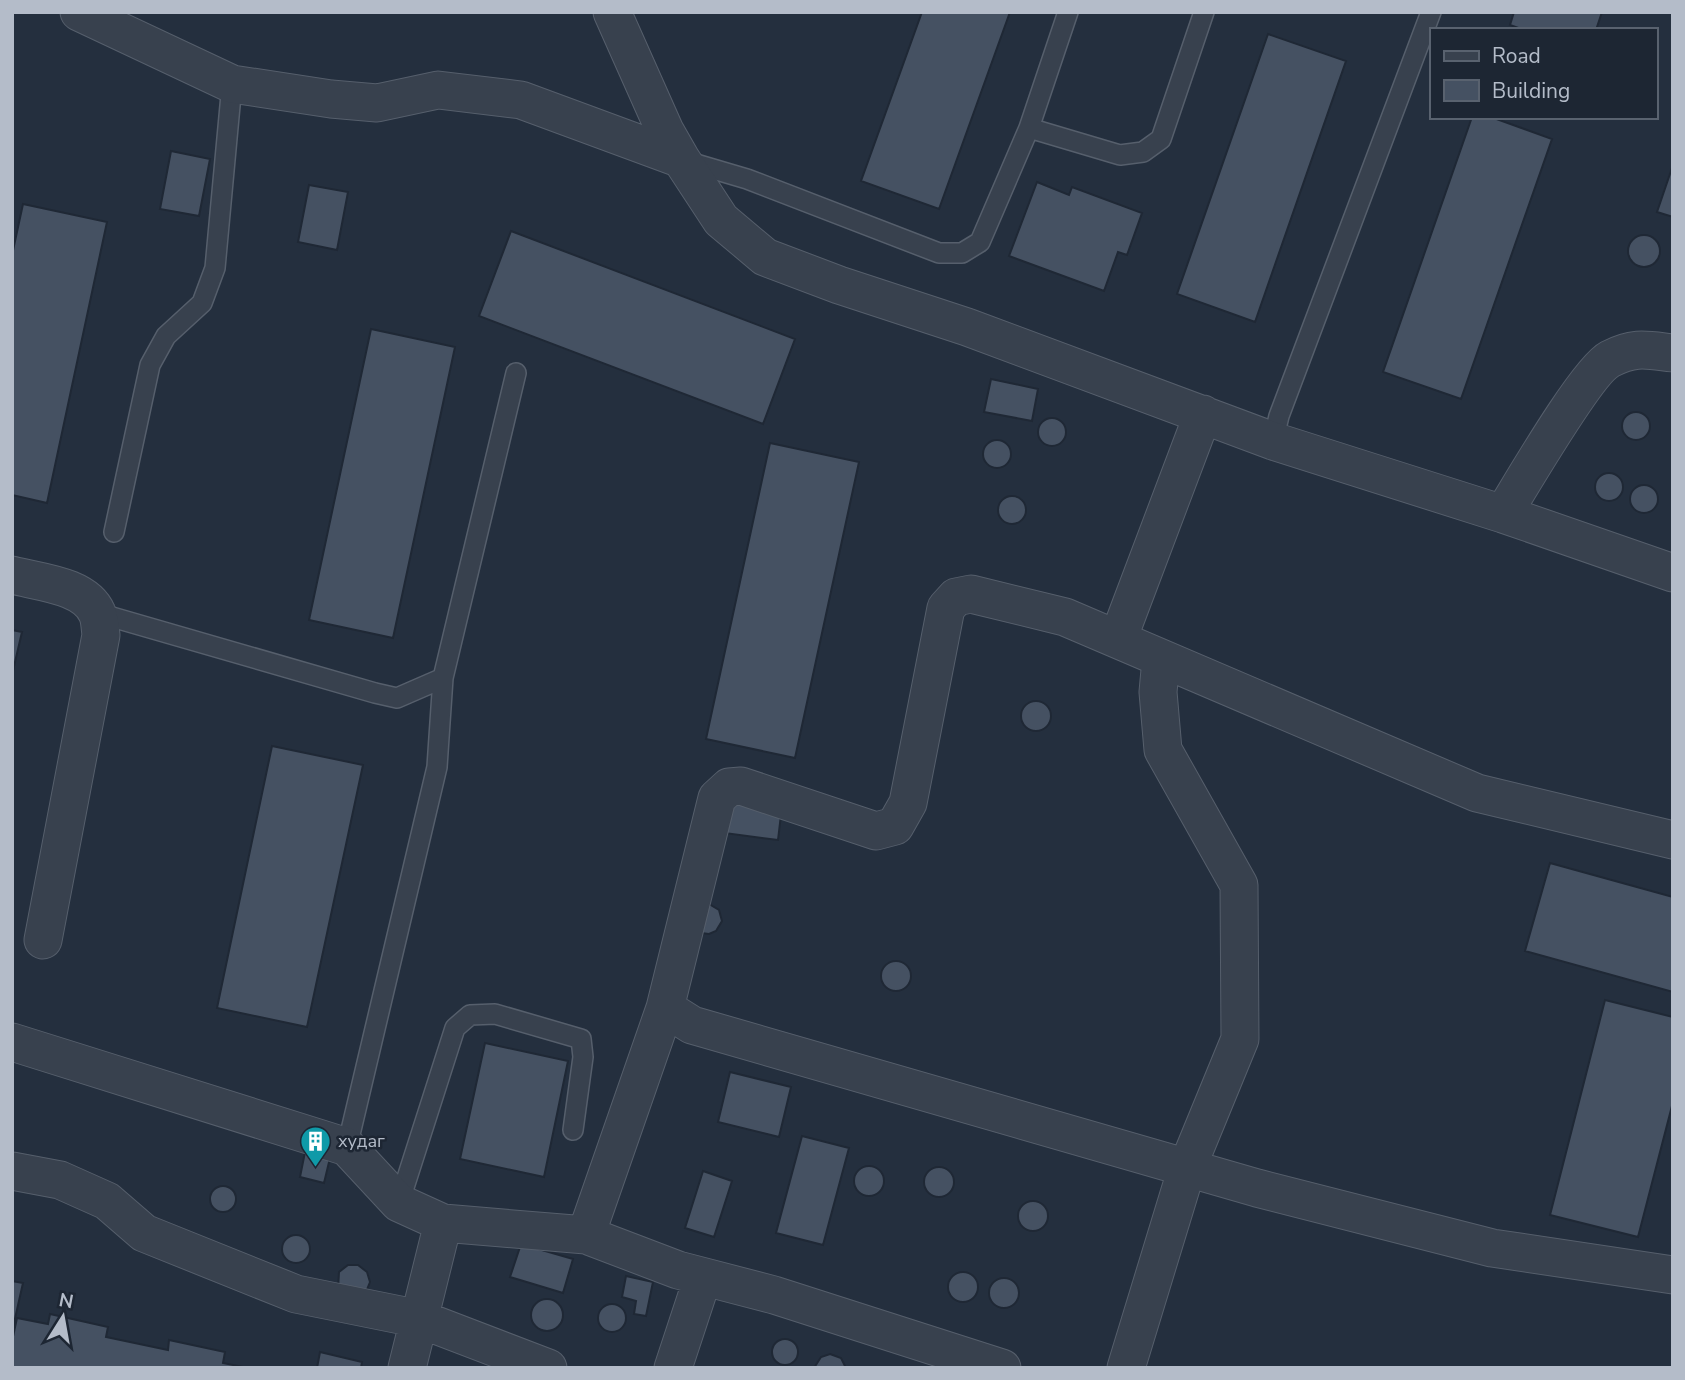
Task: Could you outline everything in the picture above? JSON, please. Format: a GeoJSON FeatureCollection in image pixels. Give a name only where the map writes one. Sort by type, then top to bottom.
{"type":"FeatureCollection","features":[{"type":"Feature","properties":{"kind":"street"},"geometry":{"type":"LineString","coordinates":[[79,12],[232,84],[377,103],[438,90],[521,100],[681,159]]}},
{"type":"Feature","properties":{"kind":"street"},"geometry":{"type":"LineString","coordinates":[[611,12],[665,131],[681,159],[721,220],[765,257],[839,285],[967,327],[1273,441],[1503,514],[1673,573]]}},
{"type":"Feature","properties":{"kind":"street"},"geometry":{"type":"LineString","coordinates":[[1503,514],[1583,389],[1607,360],[1636,349],[1673,353]]}},
{"type":"Feature","properties":{"kind":"street"},"geometry":{"type":"LineString","coordinates":[[1118,639],[1203,415]]}},
{"type":"Feature","properties":{"kind":"street"},"geometry":{"type":"LineString","coordinates":[[12,575],[85,597],[98,613],[101,645],[43,940]]}},
{"type":"Feature","properties":{"kind":"street"},"geometry":{"type":"LineString","coordinates":[[586,1235],[665,1007],[717,798],[730,787],[741,786],[876,831],[895,826],[908,803],[946,608],[956,597],[971,594],[1065,617],[1476,793],[1673,840]]}},
{"type":"Feature","properties":{"kind":"street"},"geometry":{"type":"LineString","coordinates":[[1126,1368],[1187,1168],[1240,1039],[1239,885],[1163,750],[1158,692],[1161,659]]}},
{"type":"Feature","properties":{"kind":"street"},"geometry":{"type":"LineString","coordinates":[[665,1007],[692,1025],[1187,1168],[1492,1248],[1673,1275]]}},
{"type":"Feature","properties":{"kind":"street"},"geometry":{"type":"LineString","coordinates":[[12,1042],[347,1147],[399,1203],[443,1223],[586,1235],[678,1270],[774,1295],[1002,1368]]}},
{"type":"Feature","properties":{"kind":"street"},"geometry":{"type":"LineString","coordinates":[[12,1171],[60,1180],[107,1201],[144,1233],[296,1294],[420,1319],[548,1368]]}},
{"type":"Feature","properties":{"kind":"street"},"geometry":{"type":"LineString","coordinates":[[407,1368],[443,1223]]}},
{"type":"Feature","properties":{"kind":"street"},"geometry":{"type":"LineString","coordinates":[[673,1368],[703,1277]]}},
{"type":"Feature","properties":{"kind":"lane"},"geometry":{"type":"LineString","coordinates":[[681,159],[747,179],[939,253],[962,253],[980,242],[1028,128],[1068,12]]}},
{"type":"Feature","properties":{"kind":"lane"},"geometry":{"type":"LineString","coordinates":[[1028,128],[1120,155],[1143,152],[1161,139],[1204,12]]}},
{"type":"Feature","properties":{"kind":"lane"},"geometry":{"type":"LineString","coordinates":[[1273,441],[1279,416],[1431,12]]}},
{"type":"Feature","properties":{"kind":"lane"},"geometry":{"type":"LineString","coordinates":[[114,532],[150,365],[166,336],[202,303],[215,268],[232,84]]}},
{"type":"Feature","properties":{"kind":"lane"},"geometry":{"type":"LineString","coordinates":[[347,1147],[437,767],[443,678],[516,373]]}},
{"type":"Feature","properties":{"kind":"lane"},"geometry":{"type":"LineString","coordinates":[[98,613],[397,698],[443,678]]}},
{"type":"Feature","properties":{"kind":"lane"},"geometry":{"type":"LineString","coordinates":[[399,1203],[455,1028],[470,1015],[495,1014],[582,1039],[583,1057],[573,1130]]}},
{"type":"Feature","properties":{"kind":"building"},"geometry":{"type":"Polygon","coordinates":[[[922,12],[1010,12],[939,209],[861,181],[922,12]]]}},
{"type":"Feature","properties":{"kind":"building"},"geometry":{"type":"Polygon","coordinates":[[[1514,12],[1602,12],[1597,28],[1518,28],[1510,25],[1514,12]]]}},
{"type":"Feature","properties":{"kind":"building"},"geometry":{"type":"Polygon","coordinates":[[[1268,34],[1346,61],[1255,322],[1177,294],[1268,34]]]}},
{"type":"Feature","properties":{"kind":"building"},"geometry":{"type":"Polygon","coordinates":[[[1471,119],[1497,119],[1552,139],[1461,399],[1383,372],[1471,119]]]}},
{"type":"Feature","properties":{"kind":"building"},"geometry":{"type":"Polygon","coordinates":[[[171,151],[210,159],[199,216],[160,209],[171,151]]]}},
{"type":"Feature","properties":{"kind":"building"},"geometry":{"type":"Polygon","coordinates":[[[1673,168],[1673,217],[1657,212],[1673,168]]]}},
{"type":"Feature","properties":{"kind":"building"},"geometry":{"type":"Polygon","coordinates":[[[1037,182],[1069,195],[1072,187],[1142,213],[1127,255],[1118,252],[1104,291],[1009,256],[1037,182]]]}},
{"type":"Feature","properties":{"kind":"building"},"geometry":{"type":"Polygon","coordinates":[[[309,185],[348,192],[337,250],[298,242],[309,185]]]}},
{"type":"Feature","properties":{"kind":"building"},"geometry":{"type":"Polygon","coordinates":[[[23,204],[107,222],[47,503],[12,495],[12,255],[23,204]]]}},
{"type":"Feature","properties":{"kind":"building"},"geometry":{"type":"Polygon","coordinates":[[[511,231],[795,339],[763,424],[479,316],[511,231]]]}},
{"type":"Feature","properties":{"kind":"building"},"geometry":{"type":"Polygon","coordinates":[[[1644,235],[1656,239],[1660,251],[1656,263],[1644,267],[1632,263],[1628,251],[1632,239],[1644,235]]]}},
{"type":"Feature","properties":{"kind":"building"},"geometry":{"type":"Polygon","coordinates":[[[371,329],[455,347],[393,638],[309,620],[371,329]]]}},
{"type":"Feature","properties":{"kind":"building"},"geometry":{"type":"Polygon","coordinates":[[[991,379],[1038,389],[1032,421],[984,412],[991,379]]]}},
{"type":"Feature","properties":{"kind":"building"},"geometry":{"type":"Polygon","coordinates":[[[1636,412],[1646,416],[1650,426],[1646,436],[1636,440],[1626,436],[1622,426],[1626,416],[1636,412]]]}},
{"type":"Feature","properties":{"kind":"building"},"geometry":{"type":"Polygon","coordinates":[[[1052,418],[1062,422],[1066,432],[1062,442],[1052,446],[1042,442],[1038,432],[1042,422],[1052,418]]]}},
{"type":"Feature","properties":{"kind":"building"},"geometry":{"type":"Polygon","coordinates":[[[997,440],[1007,444],[1011,454],[1007,464],[997,468],[987,464],[983,454],[987,444],[997,440]]]}},
{"type":"Feature","properties":{"kind":"building"},"geometry":{"type":"Polygon","coordinates":[[[770,443],[859,462],[795,758],[706,739],[770,443]]]}},
{"type":"Feature","properties":{"kind":"building"},"geometry":{"type":"Polygon","coordinates":[[[1609,473],[1619,477],[1623,487],[1619,497],[1609,501],[1599,497],[1595,487],[1599,477],[1609,473]]]}},
{"type":"Feature","properties":{"kind":"building"},"geometry":{"type":"Polygon","coordinates":[[[1644,485],[1654,489],[1658,499],[1654,509],[1644,513],[1634,509],[1630,499],[1634,489],[1644,485]]]}},
{"type":"Feature","properties":{"kind":"building"},"geometry":{"type":"Polygon","coordinates":[[[1012,496],[1022,500],[1026,510],[1022,520],[1012,524],[1002,520],[998,510],[1002,500],[1012,496]]]}},
{"type":"Feature","properties":{"kind":"building"},"geometry":{"type":"Polygon","coordinates":[[[12,630],[22,632],[12,675],[12,630]]]}},
{"type":"Feature","properties":{"kind":"building"},"geometry":{"type":"Polygon","coordinates":[[[1036,701],[1047,705],[1051,716],[1047,727],[1036,731],[1025,727],[1021,716],[1025,705],[1036,701]]]}},
{"type":"Feature","properties":{"kind":"building"},"geometry":{"type":"Polygon","coordinates":[[[272,746],[363,765],[307,1027],[217,1008],[272,746]]]}},
{"type":"Feature","properties":{"kind":"building"},"geometry":{"type":"Polygon","coordinates":[[[721,798],[782,806],[778,840],[717,832],[721,798]]]}},
{"type":"Feature","properties":{"kind":"building"},"geometry":{"type":"Polygon","coordinates":[[[1550,863],[1673,897],[1673,992],[1525,951],[1550,863]]]}},
{"type":"Feature","properties":{"kind":"building"},"geometry":{"type":"Polygon","coordinates":[[[709,904],[719,910],[722,921],[716,931],[701,933],[709,904]]]}},
{"type":"Feature","properties":{"kind":"building"},"geometry":{"type":"Polygon","coordinates":[[[896,961],[907,965],[911,976],[907,987],[896,991],[885,987],[881,976],[885,965],[896,961]]]}},
{"type":"Feature","properties":{"kind":"building"},"geometry":{"type":"Polygon","coordinates":[[[1605,1000],[1673,1017],[1673,1102],[1638,1237],[1550,1215],[1605,1000]]]}},
{"type":"Feature","properties":{"kind":"building"},"geometry":{"type":"Polygon","coordinates":[[[485,1043],[568,1061],[544,1177],[460,1159],[485,1043]]]}},
{"type":"Feature","properties":{"kind":"building"},"geometry":{"type":"Polygon","coordinates":[[[730,1072],[791,1087],[779,1137],[718,1122],[730,1072]]]}},
{"type":"Feature","properties":{"kind":"building"},"geometry":{"type":"Polygon","coordinates":[[[802,1136],[849,1148],[823,1245],[776,1233],[802,1136]]]}},
{"type":"Feature","properties":{"kind":"building","name":"худаг"},"geometry":{"type":"Polygon","coordinates":[[[305,1152],[330,1158],[324,1183],[300,1177],[305,1152]]]}},
{"type":"Feature","properties":{"kind":"building"},"geometry":{"type":"Polygon","coordinates":[[[869,1166],[880,1170],[884,1181],[880,1192],[869,1196],[858,1192],[854,1181],[858,1170],[869,1166]]]}},
{"type":"Feature","properties":{"kind":"building"},"geometry":{"type":"Polygon","coordinates":[[[939,1167],[950,1171],[954,1182],[950,1193],[939,1197],[928,1193],[924,1182],[928,1171],[939,1167]]]}},
{"type":"Feature","properties":{"kind":"building"},"geometry":{"type":"Polygon","coordinates":[[[703,1171],[732,1181],[714,1237],[685,1228],[703,1171]]]}},
{"type":"Feature","properties":{"kind":"building"},"geometry":{"type":"Polygon","coordinates":[[[223,1186],[232,1190],[236,1199],[232,1208],[223,1212],[214,1208],[210,1199],[214,1190],[223,1186]]]}},
{"type":"Feature","properties":{"kind":"building"},"geometry":{"type":"Polygon","coordinates":[[[1033,1201],[1044,1205],[1048,1216],[1044,1227],[1033,1231],[1022,1227],[1018,1216],[1022,1205],[1033,1201]]]}},
{"type":"Feature","properties":{"kind":"building"},"geometry":{"type":"Polygon","coordinates":[[[296,1235],[306,1239],[310,1249],[306,1259],[296,1263],[286,1259],[282,1249],[286,1239],[296,1235]]]}},
{"type":"Feature","properties":{"kind":"building"},"geometry":{"type":"Polygon","coordinates":[[[521,1244],[573,1259],[563,1293],[510,1277],[521,1244]]]}},
{"type":"Feature","properties":{"kind":"building"},"geometry":{"type":"Polygon","coordinates":[[[348,1265],[358,1265],[367,1272],[370,1282],[366,1292],[338,1289],[339,1272],[348,1265]]]}},
{"type":"Feature","properties":{"kind":"building"},"geometry":{"type":"Polygon","coordinates":[[[963,1272],[974,1276],[978,1287],[974,1298],[963,1302],[952,1298],[948,1287],[952,1276],[963,1272]]]}},
{"type":"Feature","properties":{"kind":"building"},"geometry":{"type":"Polygon","coordinates":[[[626,1276],[653,1282],[646,1316],[634,1314],[636,1301],[622,1297],[626,1276]]]}},
{"type":"Feature","properties":{"kind":"building"},"geometry":{"type":"Polygon","coordinates":[[[1004,1278],[1015,1282],[1019,1293],[1015,1304],[1004,1308],[993,1304],[989,1293],[993,1282],[1004,1278]]]}},
{"type":"Feature","properties":{"kind":"building"},"geometry":{"type":"Polygon","coordinates":[[[12,1281],[23,1283],[12,1332],[12,1281]]]}},
{"type":"Feature","properties":{"kind":"building"},"geometry":{"type":"Polygon","coordinates":[[[547,1299],[558,1304],[563,1315],[558,1326],[547,1331],[536,1326],[531,1315],[536,1304],[547,1299]]]}},
{"type":"Feature","properties":{"kind":"building"},"geometry":{"type":"Polygon","coordinates":[[[612,1304],[622,1308],[626,1318],[622,1328],[612,1332],[602,1328],[598,1318],[602,1308],[612,1304]]]}},
{"type":"Feature","properties":{"kind":"building"},"geometry":{"type":"Polygon","coordinates":[[[50,1314],[108,1327],[106,1337],[168,1350],[169,1340],[225,1352],[223,1363],[248,1368],[12,1368],[12,1341],[17,1318],[48,1324],[50,1314]]]}},
{"type":"Feature","properties":{"kind":"building"},"geometry":{"type":"Polygon","coordinates":[[[785,1339],[795,1342],[798,1352],[795,1362],[785,1365],[775,1362],[772,1352],[775,1342],[785,1339]]]}},
{"type":"Feature","properties":{"kind":"building"},"geometry":{"type":"Polygon","coordinates":[[[320,1352],[362,1362],[361,1368],[317,1368],[320,1352]]]}},
{"type":"Feature","properties":{"kind":"building"},"geometry":{"type":"Polygon","coordinates":[[[830,1354],[841,1358],[846,1368],[814,1368],[821,1357],[830,1354]]]}},
{"type":"Feature","properties":{"kind":"place","name":"худаг"},"geometry":{"type":"Point","coordinates":[315,1168]}}]}
